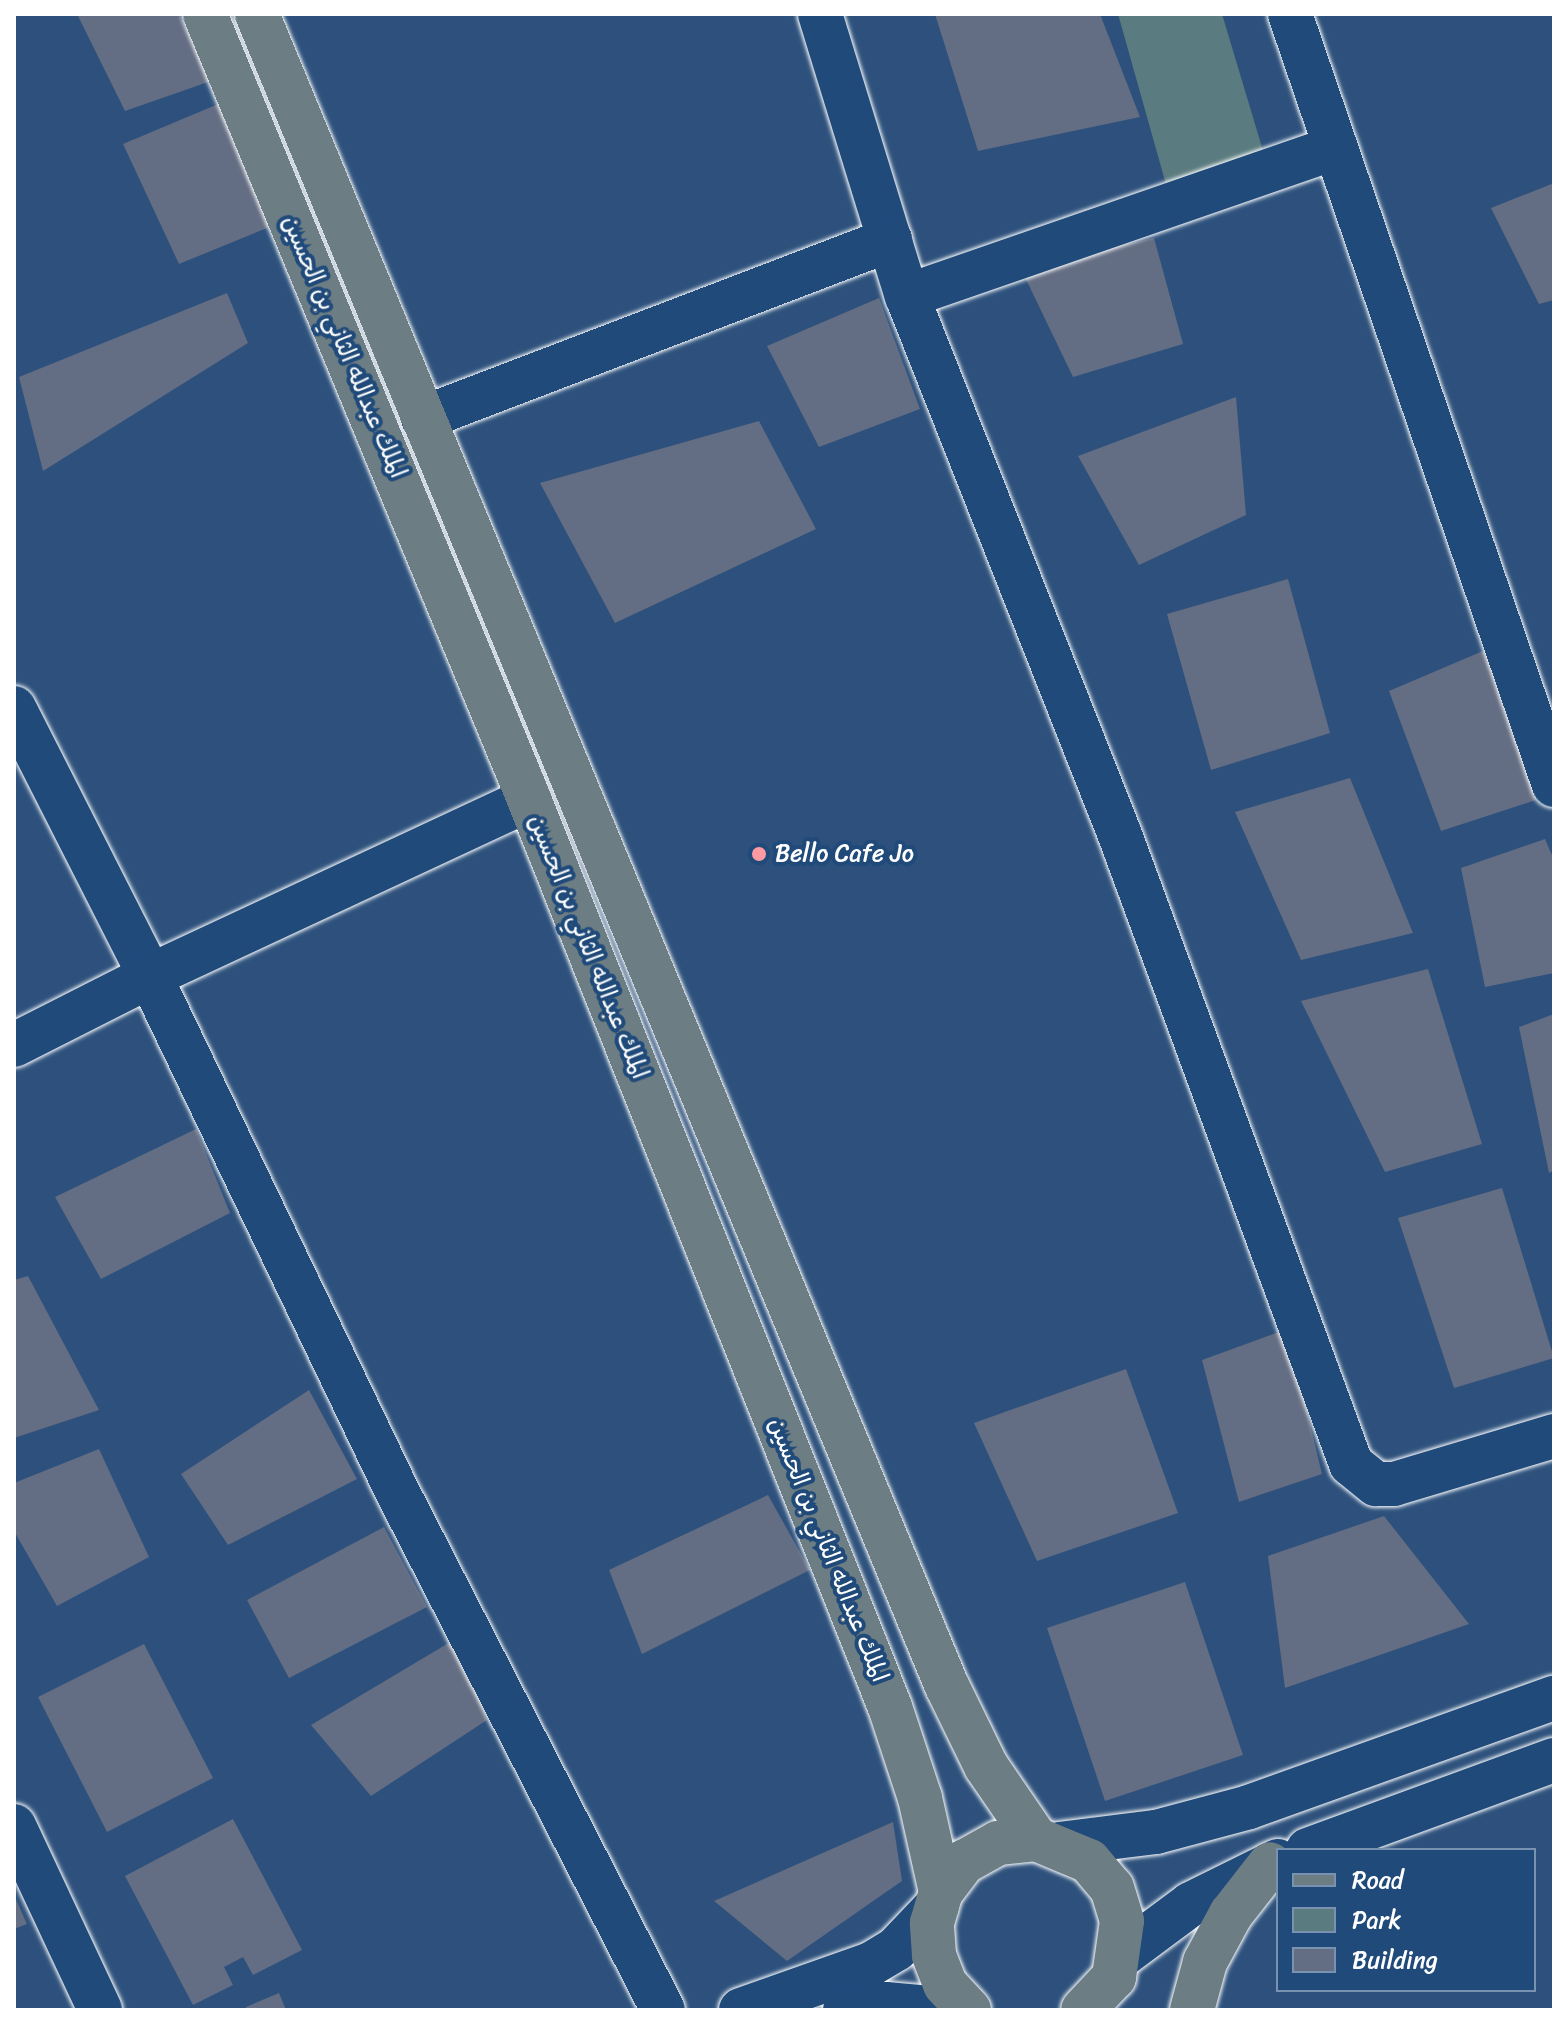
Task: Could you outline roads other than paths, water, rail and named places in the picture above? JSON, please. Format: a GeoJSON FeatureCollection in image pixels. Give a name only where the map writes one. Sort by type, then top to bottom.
{"type":"FeatureCollection","features":[{"type":"Feature","properties":{"kind":"main road","name":"الملك عبدالله الثاني بن الحسين"},"geometry":{"type":"LineString","coordinates":[[205,14],[529,799],[890,1707],[920,1798],[939,1899],[934,1955],[945,1984],[969,2010]]}},
{"type":"Feature","properties":{"kind":"main road","name":"الملك عبدالله الثاني بن الحسين"},"geometry":{"type":"LineString","coordinates":[[257,14],[947,1686],[986,1766],[1048,1841]]}},
{"type":"Feature","properties":{"kind":"main road"},"geometry":{"type":"LineString","coordinates":[[939,1899],[964,1862],[998,1843],[1048,1841],[1089,1861],[1112,1888],[1122,1921],[1116,1981],[1083,2010]]}},
{"type":"Feature","properties":{"kind":"main road"},"geometry":{"type":"LineString","coordinates":[[1192,2010],[1212,1950],[1276,1869]]}},
{"type":"Feature","properties":{"kind":"street"},"geometry":{"type":"LineString","coordinates":[[820,14],[907,296],[1120,835],[1351,1464],[1376,1484],[1394,1484],[1554,1436]]}},
{"type":"Feature","properties":{"kind":"street"},"geometry":{"type":"LineString","coordinates":[[1290,14],[1554,785]]}},
{"type":"Feature","properties":{"kind":"street"},"geometry":{"type":"LineString","coordinates":[[907,296],[1335,148]]}},
{"type":"Feature","properties":{"kind":"street"},"geometry":{"type":"LineString","coordinates":[[423,418],[890,240]]}},
{"type":"Feature","properties":{"kind":"street"},"geometry":{"type":"LineString","coordinates":[[14,708],[150,976],[397,1491],[663,2010]]}},
{"type":"Feature","properties":{"kind":"street"},"geometry":{"type":"LineString","coordinates":[[14,1045],[150,976],[529,799]]}},
{"type":"Feature","properties":{"kind":"street"},"geometry":{"type":"LineString","coordinates":[[1048,1841],[1156,1832],[1238,1810],[1554,1698]]}},
{"type":"Feature","properties":{"kind":"street"},"geometry":{"type":"LineString","coordinates":[[1312,1848],[1554,1760]]}},
{"type":"Feature","properties":{"kind":"street"},"geometry":{"type":"LineString","coordinates":[[14,1826],[100,2010]]}},
{"type":"Feature","properties":{"kind":"street"},"geometry":{"type":"LineString","coordinates":[[1116,1981],[1191,1904],[1276,1862]]}},
{"type":"Feature","properties":{"kind":"street"},"geometry":{"type":"LineString","coordinates":[[741,2010],[871,1964],[896,1949],[939,1899]]}},
{"type":"Feature","properties":{"kind":"street"},"geometry":{"type":"LineString","coordinates":[[845,2010],[886,2004],[952,2010]]}},
{"type":"Feature","properties":{"kind":"place","name":"Bello Cafe Jo"},"geometry":{"type":"Point","coordinates":[759,854]}}]}
